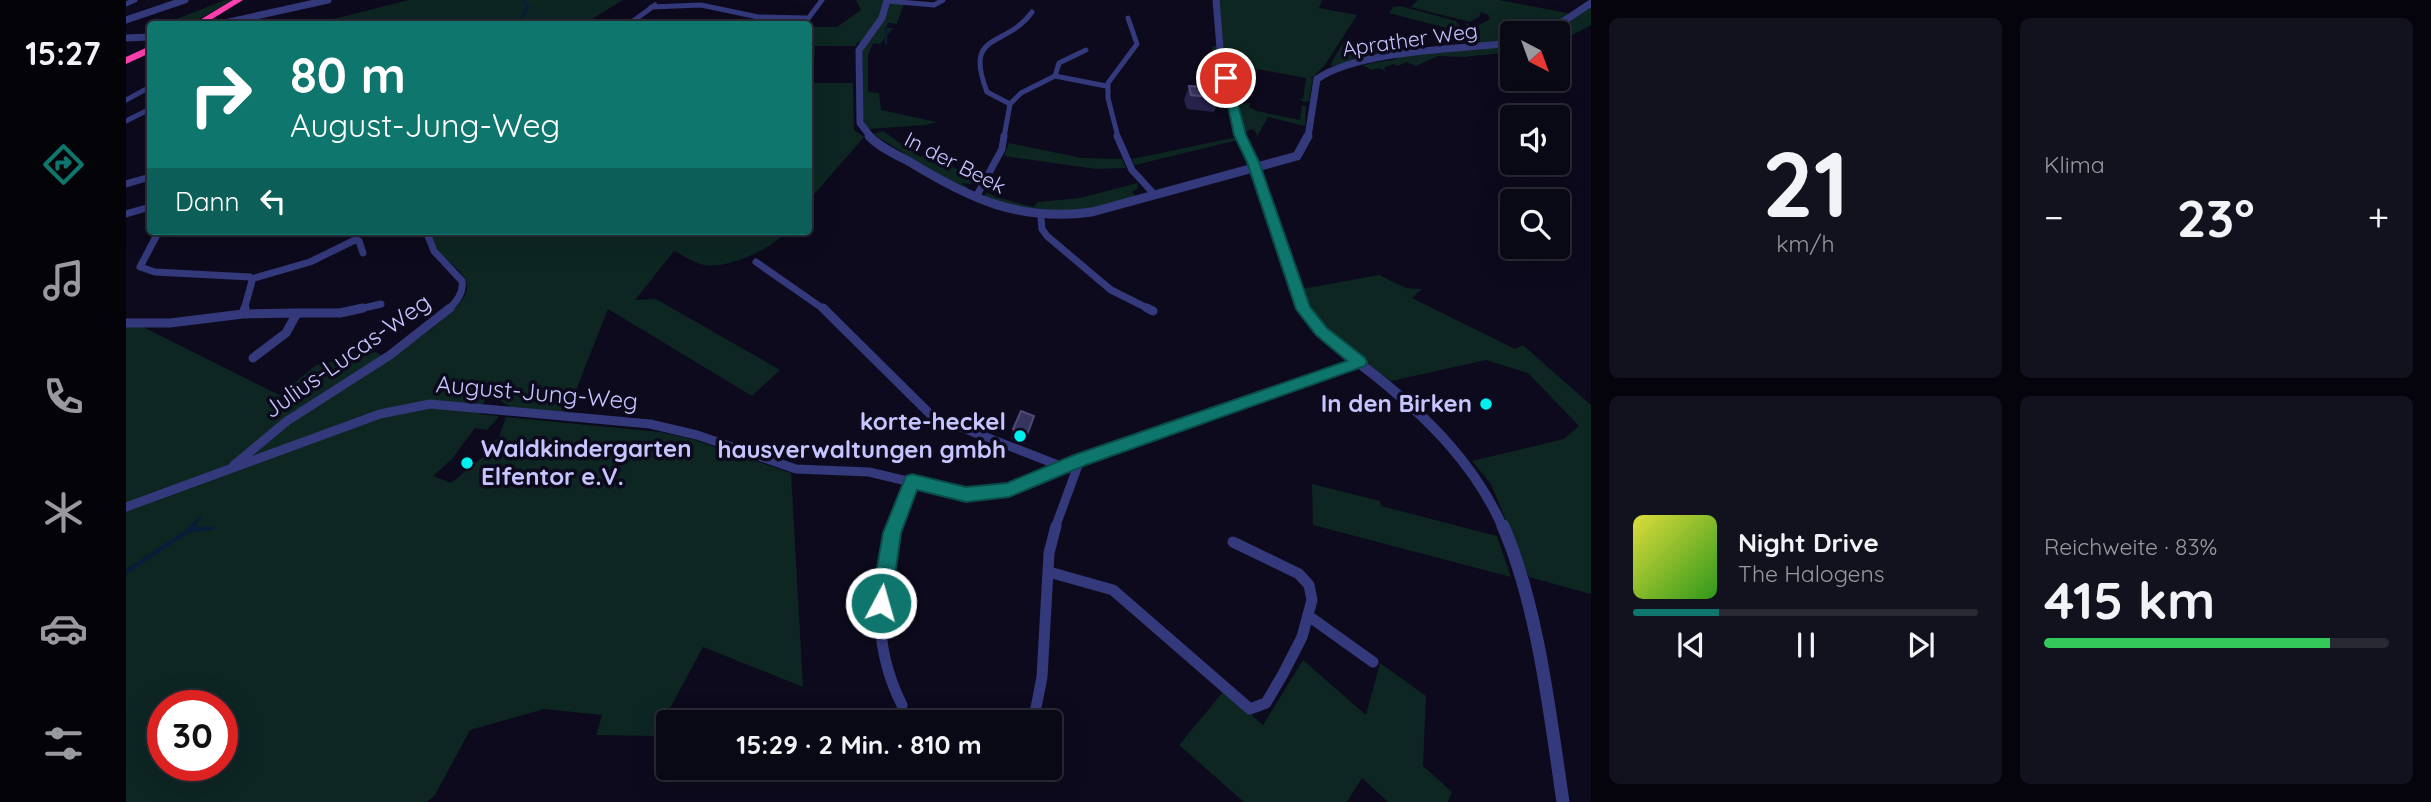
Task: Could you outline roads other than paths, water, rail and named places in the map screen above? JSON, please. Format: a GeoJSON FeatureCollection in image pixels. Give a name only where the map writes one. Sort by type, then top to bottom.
{"type":"FeatureCollection","features":[{"type":"Feature","properties":{"kind":"highway"},"geometry":{"type":"LineString","coordinates":[[203,21],[239,0]]}},
{"type":"Feature","properties":{"kind":"highway"},"geometry":{"type":"LineString","coordinates":[[215,21],[251,0]]}},
{"type":"Feature","properties":{"kind":"highway"},"geometry":{"type":"LineString","coordinates":[[126,61],[147,50]]}},
{"type":"Feature","properties":{"kind":"highway"},"geometry":{"type":"LineString","coordinates":[[126,67],[147,56]]}},
{"type":"Feature","properties":{"kind":"street"},"geometry":{"type":"LineString","coordinates":[[126,4],[135,0]]}},
{"type":"Feature","properties":{"kind":"street"},"geometry":{"type":"LineString","coordinates":[[126,20],[185,0]]}},
{"type":"Feature","properties":{"kind":"street"},"geometry":{"type":"LineString","coordinates":[[234,21],[328,0]]}},
{"type":"Feature","properties":{"kind":"street"},"geometry":{"type":"LineString","coordinates":[[633,21],[651,7],[666,0]]}},
{"type":"Feature","properties":{"kind":"street"},"geometry":{"type":"LineString","coordinates":[[805,21],[822,0]]}},
{"type":"Feature","properties":{"kind":"street","name":"In der Beek"},"geometry":{"type":"LineString","coordinates":[[943,0],[934,5],[887,1],[882,18],[859,50],[860,122],[872,139],[927,173],[976,197],[1041,218],[1083,214],[1253,166]]}},
{"type":"Feature","properties":{"kind":"street"},"geometry":{"type":"LineString","coordinates":[[1216,0],[1220,58],[1234,116],[1303,309],[1322,332],[1389,386],[1442,438],[1467,466],[1497,512],[1528,605],[1563,802]]}},
{"type":"Feature","properties":{"kind":"street"},"geometry":{"type":"LineString","coordinates":[[1564,21],[1591,3]]}},
{"type":"Feature","properties":{"kind":"street"},"geometry":{"type":"LineString","coordinates":[[651,7],[701,5],[766,18],[777,15],[806,18]]}},
{"type":"Feature","properties":{"kind":"street"},"geometry":{"type":"LineString","coordinates":[[1010,104],[987,92],[978,69],[979,59],[993,39],[1024,24],[1032,12]]}},
{"type":"Feature","properties":{"kind":"street"},"geometry":{"type":"LineString","coordinates":[[1128,18],[1137,37],[1136,44],[1107,86],[1126,159],[1139,181],[1154,194]]}},
{"type":"Feature","properties":{"kind":"street"},"geometry":{"type":"LineString","coordinates":[[126,38],[147,37]]}},
{"type":"Feature","properties":{"kind":"street","name":"Aprather Weg"},"geometry":{"type":"LineString","coordinates":[[1253,166],[1291,158],[1300,153],[1308,138],[1317,79],[1326,72],[1372,61],[1500,45]]}},
{"type":"Feature","properties":{"kind":"street"},"geometry":{"type":"LineString","coordinates":[[1055,76],[1054,72],[1059,64],[1086,50]]}},
{"type":"Feature","properties":{"kind":"street"},"geometry":{"type":"LineString","coordinates":[[976,197],[996,165],[1004,145],[1010,104],[1028,88],[1055,76],[1107,86]]}},
{"type":"Feature","properties":{"kind":"street"},"geometry":{"type":"LineString","coordinates":[[126,100],[147,89]]}},
{"type":"Feature","properties":{"kind":"street"},"geometry":{"type":"LineString","coordinates":[[126,121],[147,111]]}},
{"type":"Feature","properties":{"kind":"street"},"geometry":{"type":"LineString","coordinates":[[126,184],[147,178]]}},
{"type":"Feature","properties":{"kind":"street"},"geometry":{"type":"LineString","coordinates":[[126,214],[147,208]]}},
{"type":"Feature","properties":{"kind":"street"},"geometry":{"type":"LineString","coordinates":[[1041,218],[1042,229],[1047,236],[1107,286],[1153,311]]}},
{"type":"Feature","properties":{"kind":"street"},"geometry":{"type":"LineString","coordinates":[[157,235],[140,263],[140,267],[146,271],[244,276],[251,279],[310,262],[355,240],[359,241],[363,253]]}},
{"type":"Feature","properties":{"kind":"street","name":"Julius-Lucas-Weg"},"geometry":{"type":"LineString","coordinates":[[228,470],[271,432],[418,336],[459,298],[462,292],[461,280],[434,251],[428,235]]}},
{"type":"Feature","properties":{"kind":"street"},"geometry":{"type":"LineString","coordinates":[[756,262],[824,309],[932,416],[1063,467]]}},
{"type":"Feature","properties":{"kind":"street"},"geometry":{"type":"LineString","coordinates":[[243,314],[251,279]]}},
{"type":"Feature","properties":{"kind":"street"},"geometry":{"type":"LineString","coordinates":[[126,323],[173,324],[243,314],[340,313],[382,304]]}},
{"type":"Feature","properties":{"kind":"street"},"geometry":{"type":"LineString","coordinates":[[253,358],[289,331],[295,324],[297,313]]}},
{"type":"Feature","properties":{"kind":"street","name":"August-Jung-Weg"},"geometry":{"type":"LineString","coordinates":[[126,507],[380,414],[430,404],[650,424],[697,435],[796,469],[869,472],[966,495],[983,495],[1016,488],[1080,460],[1360,362]]}},
{"type":"Feature","properties":{"kind":"street"},"geometry":{"type":"LineString","coordinates":[[1036,710],[1042,677],[1049,553],[1055,528],[1080,460]]}},
{"type":"Feature","properties":{"kind":"street"},"geometry":{"type":"LineString","coordinates":[[902,705],[886,677],[881,590],[892,533],[912,481]]}},
{"type":"Feature","properties":{"kind":"street"},"geometry":{"type":"LineString","coordinates":[[1049,572],[1113,590],[1250,709],[1266,703],[1305,632],[1310,617],[1312,589],[1308,581],[1233,542]]}},
{"type":"Feature","properties":{"kind":"street"},"geometry":{"type":"LineString","coordinates":[[1310,617],[1373,662]]}},
{"type":"Feature","properties":{"kind":"waterway"},"geometry":{"type":"LineString","coordinates":[[517,21],[522,18],[528,6],[523,0]]}},
{"type":"Feature","properties":{"kind":"waterway"},"geometry":{"type":"LineString","coordinates":[[886,29],[886,43]]}},
{"type":"Feature","properties":{"kind":"waterway"},"geometry":{"type":"LineString","coordinates":[[191,528],[200,517]]}},
{"type":"Feature","properties":{"kind":"waterway"},"geometry":{"type":"LineString","coordinates":[[126,572],[189,530],[212,528]]}},
{"type":"Feature","properties":{"kind":"place","name":"In den Birken"},"geometry":{"type":"Point","coordinates":[1486,404]}},
{"type":"Feature","properties":{"kind":"place","name":"korte-heckel hausverwaltungen gmbh"},"geometry":{"type":"Point","coordinates":[1020,436]}},
{"type":"Feature","properties":{"kind":"place","name":"Waldkindergarten Elfentor e.V."},"geometry":{"type":"Point","coordinates":[467,463]}}]}
